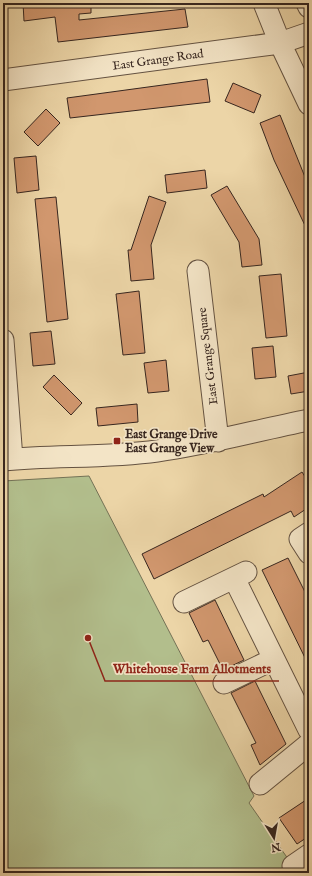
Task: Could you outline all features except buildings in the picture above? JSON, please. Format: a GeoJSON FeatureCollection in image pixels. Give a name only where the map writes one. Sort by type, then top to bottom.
{"type":"FeatureCollection","features":[{"type":"Feature","properties":{"kind":"street"},"geometry":{"type":"LineString","coordinates":[[264,3],[280,43],[309,104]]}},
{"type":"Feature","properties":{"kind":"street"},"geometry":{"type":"LineString","coordinates":[[307,3],[309,7]]}},
{"type":"Feature","properties":{"kind":"street","name":"East Grange Road"},"geometry":{"type":"LineString","coordinates":[[4,76],[280,43],[309,33]]}},
{"type":"Feature","properties":{"kind":"street","name":"East Grange Square"},"geometry":{"type":"LineString","coordinates":[[198,271],[218,441]]}},
{"type":"Feature","properties":{"kind":"street"},"geometry":{"type":"LineString","coordinates":[[3,340],[8,460],[96,456],[156,451],[218,441],[309,420]]}},
{"type":"Feature","properties":{"kind":"street"},"geometry":{"type":"LineString","coordinates":[[309,533],[300,539],[309,553]]}},
{"type":"Feature","properties":{"kind":"street"},"geometry":{"type":"LineString","coordinates":[[184,602],[240,575],[274,659],[309,730]]}},
{"type":"Feature","properties":{"kind":"street"},"geometry":{"type":"LineString","coordinates":[[224,683],[274,659]]}},
{"type":"Feature","properties":{"kind":"street"},"geometry":{"type":"LineString","coordinates":[[260,784],[309,744]]}},
{"type":"Feature","properties":{"kind":"green space"},"geometry":{"type":"Polygon","coordinates":[[[89,476],[254,796],[249,803],[293,866],[309,855],[309,873],[3,873],[3,481],[89,476]]]}},
{"type":"Feature","properties":{"kind":"place","name":"East Grange Drive East Grange View"},"geometry":{"type":"Point","coordinates":[117,441]}},
{"type":"Feature","properties":{"kind":"place","name":"Whitehouse Farm Allotments"},"geometry":{"type":"Point","coordinates":[88,638]}}]}
